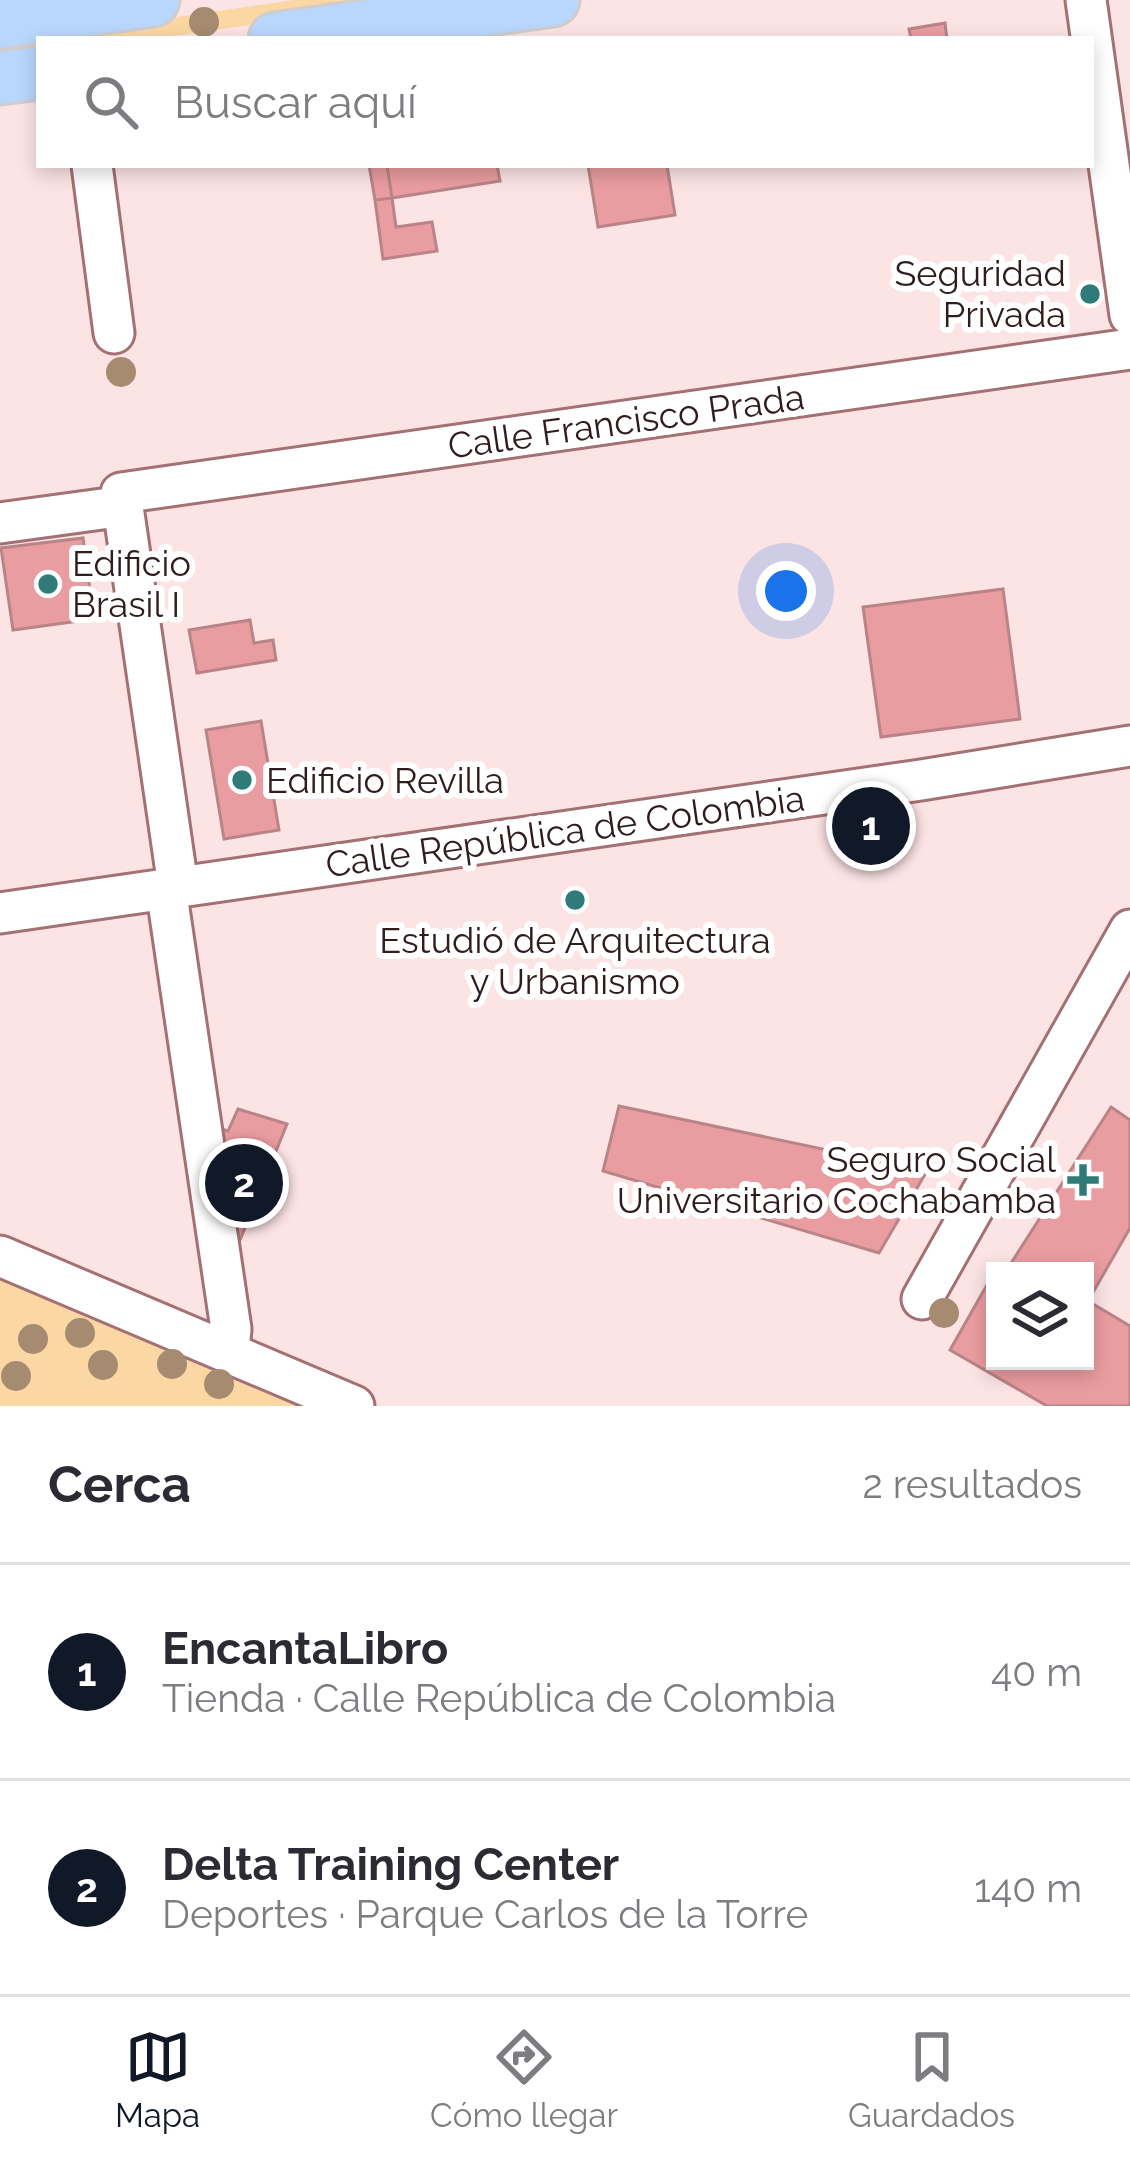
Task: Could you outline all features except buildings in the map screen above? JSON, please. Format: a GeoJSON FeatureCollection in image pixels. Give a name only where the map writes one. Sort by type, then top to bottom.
{"type":"FeatureCollection","features":[{"type":"Feature","properties":{"kind":"main road"},"geometry":{"type":"LineString","coordinates":[[0,22],[74,25],[153,0]]}},
{"type":"Feature","properties":{"kind":"main road"},"geometry":{"type":"LineString","coordinates":[[295,36],[553,0]]}},
{"type":"Feature","properties":{"kind":"main road"},"geometry":{"type":"LineString","coordinates":[[0,79],[36,73]]}},
{"type":"Feature","properties":{"kind":"street"},"geometry":{"type":"LineString","coordinates":[[1086,0],[1091,36]]}},
{"type":"Feature","properties":{"kind":"street"},"geometry":{"type":"LineString","coordinates":[[1094,57],[1130,315]]}},
{"type":"Feature","properties":{"kind":"street"},"geometry":{"type":"LineString","coordinates":[[92,168],[114,333]]}},
{"type":"Feature","properties":{"kind":"street","name":"Calle Francisco Prada"},"geometry":{"type":"LineString","coordinates":[[0,523],[122,499],[1130,349]]}},
{"type":"Feature","properties":{"kind":"street"},"geometry":{"type":"LineString","coordinates":[[122,499],[231,1329],[229,1352]]}},
{"type":"Feature","properties":{"kind":"street","name":"Calle República de Colombia"},"geometry":{"type":"LineString","coordinates":[[0,913],[1130,746]]}},
{"type":"Feature","properties":{"kind":"street"},"geometry":{"type":"LineString","coordinates":[[922,1300],[1130,930]]}},
{"type":"Feature","properties":{"kind":"street"},"geometry":{"type":"LineString","coordinates":[[0,1256],[354,1406]]}},
{"type":"Feature","properties":{"kind":"shaded area"},"geometry":{"type":"Polygon","coordinates":[[[294,0],[421,0],[174,36],[89,36],[88,30],[294,0]]]}},
{"type":"Feature","properties":{"kind":"shaded area"},"geometry":{"type":"Polygon","coordinates":[[[0,1262],[310,1406],[0,1406],[0,1262]]]}},
{"type":"Feature","properties":{"kind":"place","name":"Seguridad Privada"},"geometry":{"type":"Point","coordinates":[1090,294]}},
{"type":"Feature","properties":{"kind":"place","name":"Edificio Brasil I"},"geometry":{"type":"Point","coordinates":[48,584]}},
{"type":"Feature","properties":{"kind":"place","name":"Edificio Revilla"},"geometry":{"type":"Point","coordinates":[242,780]}},
{"type":"Feature","properties":{"kind":"place","name":"EncantaLibro"},"geometry":{"type":"Point","coordinates":[871,826]}},
{"type":"Feature","properties":{"kind":"place","name":"Estudió de Arquitectura y Urbanismo"},"geometry":{"type":"Point","coordinates":[575,900]}},
{"type":"Feature","properties":{"kind":"place","name":"Seguro Social Universitario Cochabamba"},"geometry":{"type":"Point","coordinates":[1083,1180]}},
{"type":"Feature","properties":{"kind":"place","name":"Delta Training Center"},"geometry":{"type":"Point","coordinates":[244,1183]}}]}
